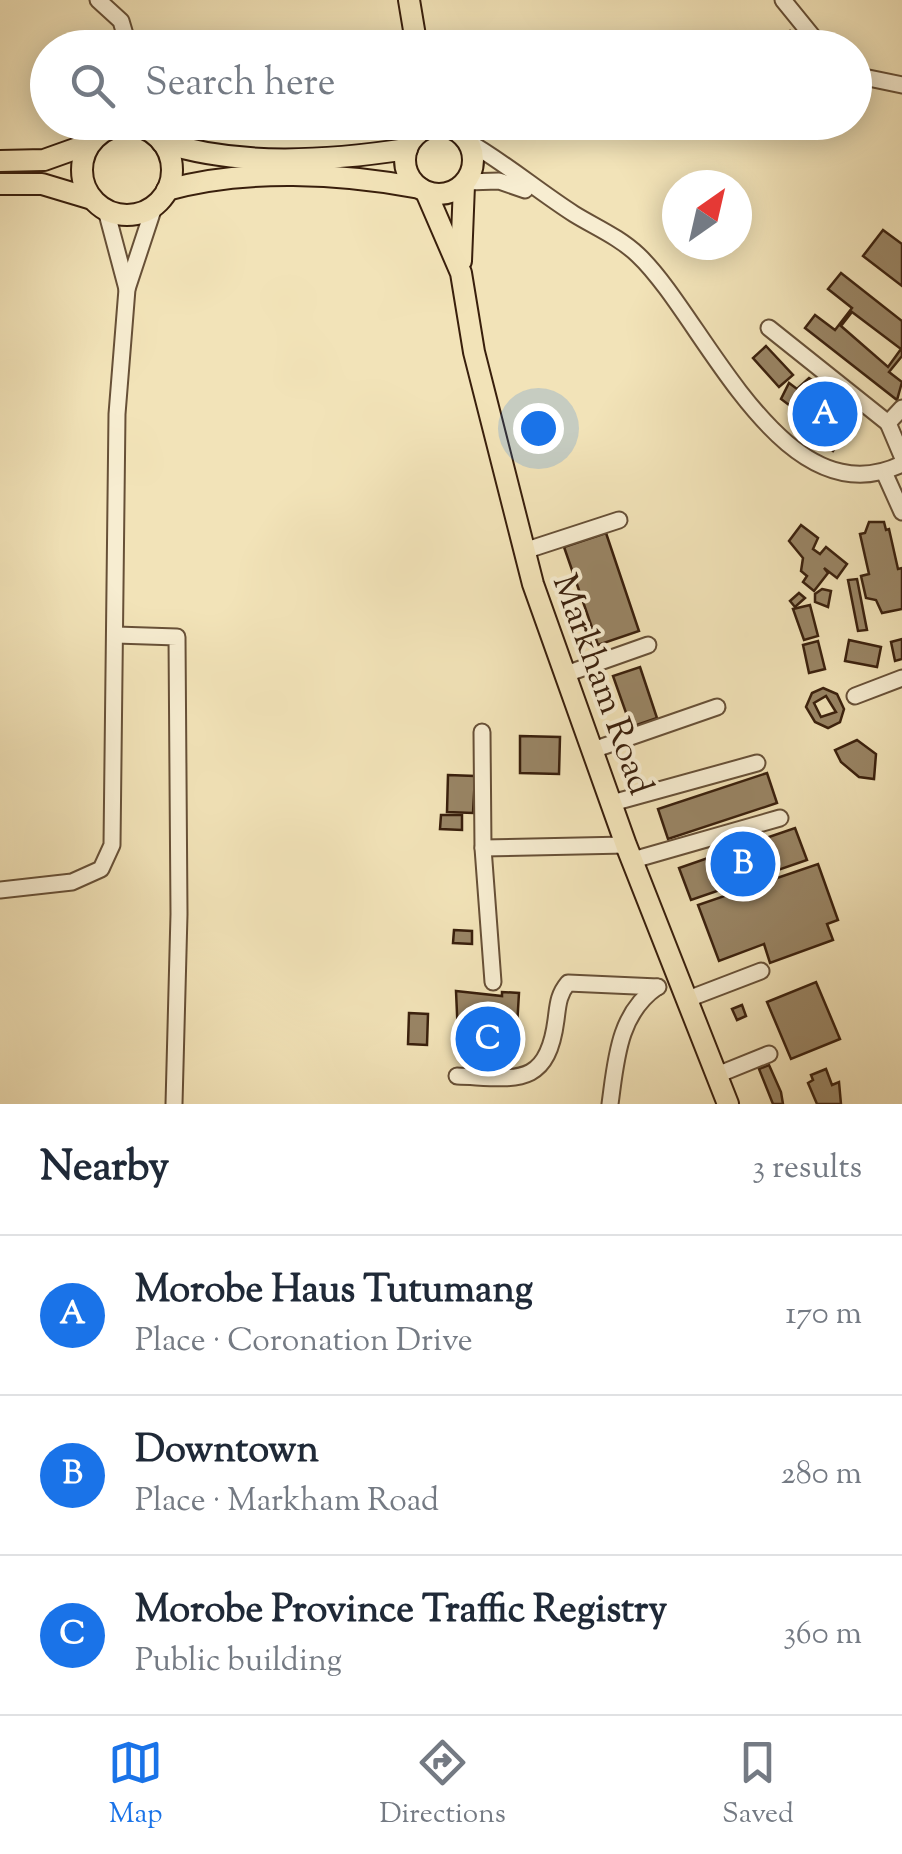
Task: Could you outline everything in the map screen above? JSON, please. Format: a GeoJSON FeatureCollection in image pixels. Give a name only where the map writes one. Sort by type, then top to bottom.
{"type":"FeatureCollection","features":[{"type":"Feature","properties":{"kind":"main road"},"geometry":{"type":"LineString","coordinates":[[409,0],[414,30]]}},
{"type":"Feature","properties":{"kind":"main road"},"geometry":{"type":"LineString","coordinates":[[0,161],[44,160],[84,140]]}},
{"type":"Feature","properties":{"kind":"main road"},"geometry":{"type":"LineString","coordinates":[[93,140],[81,166],[99,205]]}},
{"type":"Feature","properties":{"kind":"main road"},"geometry":{"type":"LineString","coordinates":[[160,140],[172,165],[161,198]]}},
{"type":"Feature","properties":{"kind":"main road"},"geometry":{"type":"LineString","coordinates":[[171,140],[200,153],[244,157],[355,156],[402,140]]}},
{"type":"Feature","properties":{"kind":"main road"},"geometry":{"type":"LineString","coordinates":[[410,140],[406,167],[423,190]]}},
{"type":"Feature","properties":{"kind":"main road"},"geometry":{"type":"LineString","coordinates":[[0,184],[42,184],[130,215],[199,182],[239,178],[355,178],[446,194],[465,183],[474,161],[461,140]]}},
{"type":"Feature","properties":{"kind":"main road","name":"Markham Road"},"geometry":{"type":"LineString","coordinates":[[465,183],[461,273],[474,352],[524,551],[630,852],[728,1104]]}},
{"type":"Feature","properties":{"kind":"main road","name":"Markham Road"},"geometry":{"type":"LineString","coordinates":[[423,190],[461,273]]}},
{"type":"Feature","properties":{"kind":"street"},"geometry":{"type":"LineString","coordinates":[[98,0],[118,30]]}},
{"type":"Feature","properties":{"kind":"street"},"geometry":{"type":"LineString","coordinates":[[121,0],[124,30]]}},
{"type":"Feature","properties":{"kind":"street"},"geometry":{"type":"LineString","coordinates":[[783,0],[807,30]]}},
{"type":"Feature","properties":{"kind":"street"},"geometry":{"type":"LineString","coordinates":[[872,78],[902,84]]}},
{"type":"Feature","properties":{"kind":"street"},"geometry":{"type":"LineString","coordinates":[[469,140],[638,255],[781,439],[836,470],[884,472],[902,464]]}},
{"type":"Feature","properties":{"kind":"street"},"geometry":{"type":"LineString","coordinates":[[465,183],[506,182],[574,214]]}},
{"type":"Feature","properties":{"kind":"street"},"geometry":{"type":"LineString","coordinates":[[0,890],[72,882],[101,869],[112,845],[117,414],[127,289],[161,198]]}},
{"type":"Feature","properties":{"kind":"street"},"geometry":{"type":"LineString","coordinates":[[99,205],[127,289]]}},
{"type":"Feature","properties":{"kind":"street"},"geometry":{"type":"LineString","coordinates":[[769,328],[888,423],[902,456]]}},
{"type":"Feature","properties":{"kind":"street"},"geometry":{"type":"LineString","coordinates":[[888,423],[902,408]]}},
{"type":"Feature","properties":{"kind":"street"},"geometry":{"type":"LineString","coordinates":[[884,472],[902,512]]}},
{"type":"Feature","properties":{"kind":"street"},"geometry":{"type":"LineString","coordinates":[[524,551],[619,520]]}},
{"type":"Feature","properties":{"kind":"street"},"geometry":{"type":"LineString","coordinates":[[116,634],[177,637],[179,914],[174,1104]]}},
{"type":"Feature","properties":{"kind":"street"},"geometry":{"type":"LineString","coordinates":[[566,674],[648,645]]}},
{"type":"Feature","properties":{"kind":"street"},"geometry":{"type":"LineString","coordinates":[[855,696],[902,678]]}},
{"type":"Feature","properties":{"kind":"street"},"geometry":{"type":"LineString","coordinates":[[593,750],[716,707]]}},
{"type":"Feature","properties":{"kind":"street"},"geometry":{"type":"LineString","coordinates":[[482,732],[483,848],[492,982]]}},
{"type":"Feature","properties":{"kind":"street"},"geometry":{"type":"LineString","coordinates":[[612,803],[756,763]]}},
{"type":"Feature","properties":{"kind":"street"},"geometry":{"type":"LineString","coordinates":[[483,848],[630,852],[780,818]]}},
{"type":"Feature","properties":{"kind":"street"},"geometry":{"type":"LineString","coordinates":[[688,999],[761,971]]}},
{"type":"Feature","properties":{"kind":"street"},"geometry":{"type":"LineString","coordinates":[[610,1104],[622,1032],[644,996],[679,978]]}},
{"type":"Feature","properties":{"kind":"street"},"geometry":{"type":"LineString","coordinates":[[458,1076],[514,1078],[541,1067],[552,1052],[559,994],[568,984],[658,987]]}},
{"type":"Feature","properties":{"kind":"street"},"geometry":{"type":"LineString","coordinates":[[718,1075],[769,1054]]}},
{"type":"Feature","properties":{"kind":"building"},"geometry":{"type":"Polygon","coordinates":[[[883,230],[902,244],[902,286],[863,256],[883,230]]]}},
{"type":"Feature","properties":{"kind":"building"},"geometry":{"type":"Polygon","coordinates":[[[841,273],[902,321],[902,356],[889,372],[902,382],[897,400],[805,328],[815,315],[835,330],[852,308],[828,289],[841,273]],[[852,312],[841,326],[888,367],[901,349],[852,312]]]}},
{"type":"Feature","properties":{"kind":"building"},"geometry":{"type":"Polygon","coordinates":[[[766,346],[793,375],[779,387],[753,358],[766,346]]]}},
{"type":"Feature","properties":{"kind":"building"},"geometry":{"type":"Polygon","coordinates":[[[809,378],[821,386],[825,380],[855,402],[849,409],[859,416],[833,451],[795,420],[793,408],[781,399],[789,383],[797,389],[809,378]]]}},
{"type":"Feature","properties":{"kind":"building"},"geometry":{"type":"Polygon","coordinates":[[[869,522],[884,522],[886,530],[889,529],[898,569],[902,568],[902,609],[882,613],[876,600],[866,598],[861,576],[869,574],[860,534],[865,533],[869,522]]]}},
{"type":"Feature","properties":{"kind":"building"},"geometry":{"type":"Polygon","coordinates":[[[801,525],[818,538],[813,549],[820,554],[826,547],[847,564],[837,578],[824,568],[828,573],[814,591],[803,582],[807,576],[801,571],[803,558],[789,541],[801,525]]]}},
{"type":"Feature","properties":{"kind":"building"},"geometry":{"type":"Polygon","coordinates":[[[606,533],[639,631],[598,645],[564,547],[606,533]]]}},
{"type":"Feature","properties":{"kind":"building"},"geometry":{"type":"Polygon","coordinates":[[[857,579],[867,630],[858,631],[848,580],[857,579]]]}},
{"type":"Feature","properties":{"kind":"building"},"geometry":{"type":"Polygon","coordinates":[[[822,589],[831,591],[828,607],[815,602],[815,594],[822,589]]]}},
{"type":"Feature","properties":{"kind":"building"},"geometry":{"type":"Polygon","coordinates":[[[799,593],[805,598],[795,607],[790,601],[799,593]]]}},
{"type":"Feature","properties":{"kind":"building"},"geometry":{"type":"Polygon","coordinates":[[[810,605],[818,636],[804,640],[793,609],[810,605]]]}},
{"type":"Feature","properties":{"kind":"building"},"geometry":{"type":"Polygon","coordinates":[[[902,639],[902,659],[895,661],[891,642],[902,639]]]}},
{"type":"Feature","properties":{"kind":"building"},"geometry":{"type":"Polygon","coordinates":[[[849,640],[881,647],[877,667],[845,661],[849,640]]]}},
{"type":"Feature","properties":{"kind":"building"},"geometry":{"type":"Polygon","coordinates":[[[818,641],[825,669],[809,673],[803,645],[818,641]]]}},
{"type":"Feature","properties":{"kind":"building"},"geometry":{"type":"Polygon","coordinates":[[[640,667],[657,718],[631,727],[613,676],[640,667]]]}},
{"type":"Feature","properties":{"kind":"building"},"geometry":{"type":"Polygon","coordinates":[[[823,688],[837,694],[844,709],[840,722],[828,728],[815,722],[806,707],[812,693],[823,688]],[[826,696],[814,703],[821,717],[836,712],[826,696]]]}},
{"type":"Feature","properties":{"kind":"building"},"geometry":{"type":"Polygon","coordinates":[[[520,736],[560,737],[559,774],[520,773],[520,736]]]}},
{"type":"Feature","properties":{"kind":"building"},"geometry":{"type":"Polygon","coordinates":[[[857,740],[876,754],[874,779],[859,777],[841,762],[835,750],[857,740]]]}},
{"type":"Feature","properties":{"kind":"building"},"geometry":{"type":"Polygon","coordinates":[[[767,773],[777,803],[668,839],[658,809],[767,773]]]}},
{"type":"Feature","properties":{"kind":"building"},"geometry":{"type":"Polygon","coordinates":[[[448,775],[475,776],[473,813],[447,812],[448,775]]]}},
{"type":"Feature","properties":{"kind":"building"},"geometry":{"type":"Polygon","coordinates":[[[441,815],[462,815],[462,830],[440,829],[441,815]]]}},
{"type":"Feature","properties":{"kind":"building"},"geometry":{"type":"Polygon","coordinates":[[[795,828],[807,860],[691,900],[679,868],[795,828]]]}},
{"type":"Feature","properties":{"kind":"building"},"geometry":{"type":"Polygon","coordinates":[[[818,864],[838,920],[827,924],[833,940],[770,963],[764,944],[719,961],[698,905],[818,864]]]}},
{"type":"Feature","properties":{"kind":"building"},"geometry":{"type":"Polygon","coordinates":[[[454,930],[472,931],[472,944],[453,943],[454,930]]]}},
{"type":"Feature","properties":{"kind":"building"},"geometry":{"type":"Polygon","coordinates":[[[816,982],[840,1039],[791,1059],[767,1002],[816,982]]]}},
{"type":"Feature","properties":{"kind":"building"},"geometry":{"type":"Polygon","coordinates":[[[456,991],[502,996],[502,992],[519,993],[515,1060],[459,1058],[456,991]]]}},
{"type":"Feature","properties":{"kind":"building"},"geometry":{"type":"Polygon","coordinates":[[[742,1005],[746,1016],[737,1020],[732,1009],[742,1005]]]}},
{"type":"Feature","properties":{"kind":"building"},"geometry":{"type":"Polygon","coordinates":[[[409,1013],[428,1014],[427,1045],[408,1044],[409,1013]]]}},
{"type":"Feature","properties":{"kind":"building"},"geometry":{"type":"Polygon","coordinates":[[[769,1065],[783,1104],[773,1104],[759,1069],[769,1065]]]}},
{"type":"Feature","properties":{"kind":"building"},"geometry":{"type":"Polygon","coordinates":[[[826,1069],[832,1085],[839,1082],[841,1104],[817,1104],[808,1083],[813,1080],[811,1075],[826,1069]]]}},
{"type":"Feature","properties":{"kind":"place","name":"Morobe Haus Tutumang"},"geometry":{"type":"Point","coordinates":[825,414]}},
{"type":"Feature","properties":{"kind":"place","name":"Downtown"},"geometry":{"type":"Point","coordinates":[743,864]}},
{"type":"Feature","properties":{"kind":"place","name":"Morobe Province Traffic Registry"},"geometry":{"type":"Point","coordinates":[488,1039]}}]}
